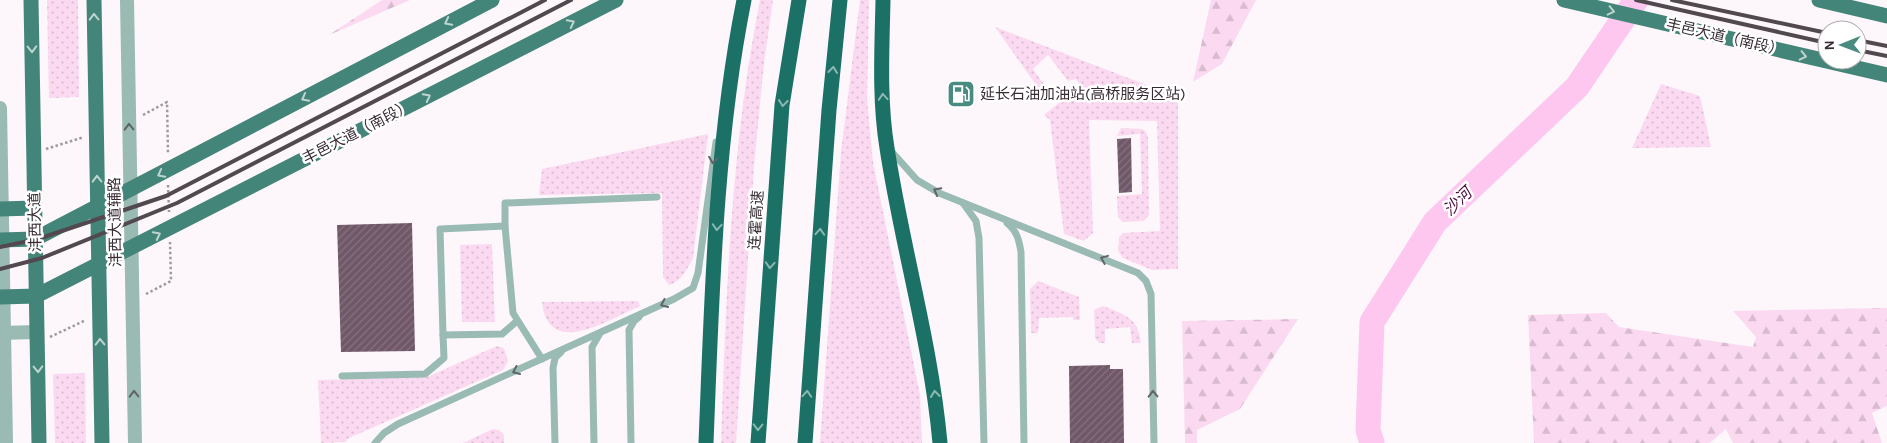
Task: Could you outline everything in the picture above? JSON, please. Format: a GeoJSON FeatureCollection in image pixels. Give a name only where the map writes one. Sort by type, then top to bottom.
{"type":"FeatureCollection","features":[{"type":"Feature","properties":{"kind":"highway"},"geometry":{"type":"LineString","coordinates":[[805,443],[829,110],[840,0]]}},
{"type":"Feature","properties":{"kind":"highway"},"geometry":{"type":"LineString","coordinates":[[883,0],[881,72],[886,146],[935,388],[940,443]]}},
{"type":"Feature","properties":{"kind":"highway"},"geometry":{"type":"LineString","coordinates":[[706,443],[711,308],[724,126],[743,2]]}},
{"type":"Feature","properties":{"kind":"highway","name":"连霍高速"},"geometry":{"type":"LineString","coordinates":[[758,443],[782,105],[799,2]]}},
{"type":"Feature","properties":{"kind":"main road","name":"沣西大道"},"geometry":{"type":"LineString","coordinates":[[31,0],[40,443]]}},
{"type":"Feature","properties":{"kind":"main road"},"geometry":{"type":"LineString","coordinates":[[94,0],[102,443]]}},
{"type":"Feature","properties":{"kind":"main road"},"geometry":{"type":"LineString","coordinates":[[1,240],[35,238],[97,208],[492,0]]}},
{"type":"Feature","properties":{"kind":"main road","name":"丰邑大道（南段）"},"geometry":{"type":"LineString","coordinates":[[36,296],[616,0]]}},
{"type":"Feature","properties":{"kind":"main road","name":"丰邑大道（南段）"},"geometry":{"type":"LineString","coordinates":[[1564,0],[1887,75]]}},
{"type":"Feature","properties":{"kind":"main road"},"geometry":{"type":"LineString","coordinates":[[1819,0],[1887,16]]}},
{"type":"Feature","properties":{"kind":"main road"},"geometry":{"type":"LineString","coordinates":[[1,209],[34,208]]}},
{"type":"Feature","properties":{"kind":"main road"},"geometry":{"type":"LineString","coordinates":[[2,297],[36,296]]}},
{"type":"Feature","properties":{"kind":"street","name":"沣西大道辅路"},"geometry":{"type":"LineString","coordinates":[[127,0],[135,443]]}},
{"type":"Feature","properties":{"kind":"street"},"geometry":{"type":"LineString","coordinates":[[0,108],[2,333],[6,443]]}},
{"type":"Feature","properties":{"kind":"street"},"geometry":{"type":"LineString","coordinates":[[2,333],[37,332]]}},
{"type":"Feature","properties":{"kind":"lane"},"geometry":{"type":"LineString","coordinates":[[375,443],[384,433],[398,424],[563,350],[693,288],[698,273],[720,120],[729,96]]}},
{"type":"Feature","properties":{"kind":"lane"},"geometry":{"type":"LineString","coordinates":[[885,130],[893,153],[917,180],[963,203],[1138,273],[1146,281],[1151,294],[1154,443]]}},
{"type":"Feature","properties":{"kind":"lane"},"geometry":{"type":"LineString","coordinates":[[542,359],[513,313],[509,289],[505,203],[657,197]]}},
{"type":"Feature","properties":{"kind":"lane"},"geometry":{"type":"LineString","coordinates":[[963,203],[976,221],[979,238],[984,443]]}},
{"type":"Feature","properties":{"kind":"lane"},"geometry":{"type":"LineString","coordinates":[[1002,218],[1013,227],[1020,246],[1024,443]]}},
{"type":"Feature","properties":{"kind":"lane"},"geometry":{"type":"LineString","coordinates":[[342,376],[425,374],[444,358],[440,229],[505,226]]}},
{"type":"Feature","properties":{"kind":"lane"},"geometry":{"type":"LineString","coordinates":[[631,443],[630,330],[634,321],[643,313]]}},
{"type":"Feature","properties":{"kind":"lane"},"geometry":{"type":"LineString","coordinates":[[444,336],[502,334],[517,320]]}},
{"type":"Feature","properties":{"kind":"lane"},"geometry":{"type":"LineString","coordinates":[[594,443],[592,346],[596,338],[604,331]]}},
{"type":"Feature","properties":{"kind":"lane"},"geometry":{"type":"LineString","coordinates":[[555,443],[553,368],[555,358],[563,350]]}},
{"type":"Feature","properties":{"kind":"green space"},"geometry":{"type":"Polygon","coordinates":[[[47,0],[78,0],[79,97],[49,98],[47,0]]]}},
{"type":"Feature","properties":{"kind":"green space"},"geometry":{"type":"Polygon","coordinates":[[[382,0],[410,0],[329,35],[382,0]]]}},
{"type":"Feature","properties":{"kind":"green space"},"geometry":{"type":"Polygon","coordinates":[[[760,0],[773,0],[764,63],[754,166],[736,443],[721,443],[731,220],[742,110],[760,0]]]}},
{"type":"Feature","properties":{"kind":"green space"},"geometry":{"type":"Polygon","coordinates":[[[860,0],[869,0],[867,99],[873,162],[920,395],[922,443],[820,443],[841,152],[860,0]]]}},
{"type":"Feature","properties":{"kind":"green space"},"geometry":{"type":"Polygon","coordinates":[[[1211,0],[1256,0],[1222,64],[1193,82],[1211,0]]]}},
{"type":"Feature","properties":{"kind":"green space"},"geometry":{"type":"Polygon","coordinates":[[[995,27],[1178,97],[1178,269],[1152,270],[1123,258],[1118,251],[1119,237],[1123,233],[1160,231],[1157,121],[1089,120],[1093,233],[1084,241],[1064,234],[1050,120],[1044,115],[1080,86],[1076,79],[1068,81],[1048,55],[1033,69],[1051,94],[1038,103],[1028,92],[1036,85],[995,27]]]}},
{"type":"Feature","properties":{"kind":"green space"},"geometry":{"type":"Polygon","coordinates":[[[1661,84],[1700,96],[1711,147],[1632,148],[1661,84]]]}},
{"type":"Feature","properties":{"kind":"green space"},"geometry":{"type":"Polygon","coordinates":[[[1121,128],[1142,129],[1146,132],[1148,138],[1149,215],[1144,221],[1123,222],[1118,217],[1117,196],[1142,194],[1140,134],[1117,136],[1121,128]]]}},
{"type":"Feature","properties":{"kind":"green space"},"geometry":{"type":"Polygon","coordinates":[[[708,134],[693,258],[681,278],[669,285],[663,277],[662,193],[539,195],[542,169],[708,134]]]}},
{"type":"Feature","properties":{"kind":"green space"},"geometry":{"type":"Polygon","coordinates":[[[492,244],[495,322],[462,322],[460,245],[492,244]]]}},
{"type":"Feature","properties":{"kind":"green space"},"geometry":{"type":"Polygon","coordinates":[[[1038,281],[1079,297],[1080,320],[1073,320],[1073,317],[1039,318],[1038,333],[1031,333],[1030,289],[1038,281]]]}},
{"type":"Feature","properties":{"kind":"green space"},"geometry":{"type":"Polygon","coordinates":[[[638,301],[640,306],[613,319],[582,331],[568,332],[556,329],[547,319],[542,302],[638,301]]]}},
{"type":"Feature","properties":{"kind":"green space"},"geometry":{"type":"Polygon","coordinates":[[[1103,306],[1129,318],[1137,328],[1141,343],[1132,343],[1130,327],[1105,329],[1105,343],[1099,343],[1095,338],[1094,310],[1103,306]]]}},
{"type":"Feature","properties":{"kind":"green space"},"geometry":{"type":"Polygon","coordinates":[[[1887,308],[1887,406],[1872,413],[1882,443],[1733,443],[1726,429],[1710,443],[1534,443],[1528,315],[1606,313],[1619,327],[1753,347],[1756,337],[1733,311],[1887,308]]]}},
{"type":"Feature","properties":{"kind":"green space"},"geometry":{"type":"Polygon","coordinates":[[[1298,319],[1240,409],[1197,430],[1197,443],[1185,443],[1182,321],[1298,319]]]}},
{"type":"Feature","properties":{"kind":"green space"},"geometry":{"type":"Polygon","coordinates":[[[497,346],[504,348],[508,361],[503,370],[347,439],[346,442],[321,443],[318,380],[427,377],[497,346]]]}},
{"type":"Feature","properties":{"kind":"green space"},"geometry":{"type":"Polygon","coordinates":[[[85,373],[86,443],[55,443],[53,374],[85,373]]]}},
{"type":"Feature","properties":{"kind":"green space"},"geometry":{"type":"Polygon","coordinates":[[[493,429],[499,430],[504,435],[504,443],[463,443],[493,429]]]}},
{"type":"Feature","properties":{"kind":"building"},"geometry":{"type":"Polygon","coordinates":[[[1131,138],[1132,192],[1119,193],[1117,139],[1131,138]]]}},
{"type":"Feature","properties":{"kind":"building"},"geometry":{"type":"Polygon","coordinates":[[[412,223],[415,351],[341,352],[337,225],[412,223]]]}},
{"type":"Feature","properties":{"kind":"building"},"geometry":{"type":"Polygon","coordinates":[[[1110,365],[1110,369],[1123,369],[1124,443],[1070,443],[1069,366],[1110,365]]]}},
{"type":"Feature","properties":{"kind":"waterway","name":"沙河"},"geometry":{"type":"LineString","coordinates":[[1372,443],[1368,430],[1372,322],[1435,222],[1577,87],[1636,0]]}},
{"type":"Feature","properties":{"kind":"railway"},"geometry":{"type":"LineString","coordinates":[[0,247],[38,239],[166,196],[545,0]]}},
{"type":"Feature","properties":{"kind":"railway"},"geometry":{"type":"LineString","coordinates":[[0,269],[42,258],[177,203],[571,0]]}},
{"type":"Feature","properties":{"kind":"railway"},"geometry":{"type":"LineString","coordinates":[[1636,0],[1817,41]]}},
{"type":"Feature","properties":{"kind":"railway"},"geometry":{"type":"LineString","coordinates":[[1672,0],[1817,31]]}},
{"type":"Feature","properties":{"kind":"railway"},"geometry":{"type":"LineString","coordinates":[[1867,42],[1887,46]]}},
{"type":"Feature","properties":{"kind":"railway"},"geometry":{"type":"LineString","coordinates":[[1867,52],[1887,56]]}},
{"type":"Feature","properties":{"kind":"place","name":"延长石油加油站(高桥服务区站)"},"geometry":{"type":"Point","coordinates":[961,94]}}]}
